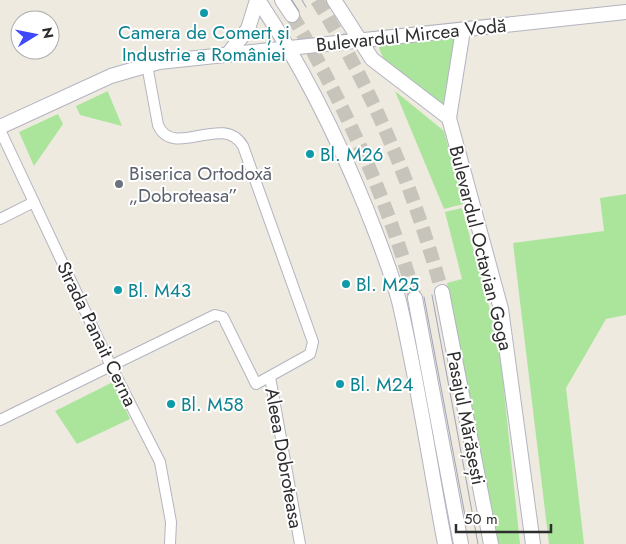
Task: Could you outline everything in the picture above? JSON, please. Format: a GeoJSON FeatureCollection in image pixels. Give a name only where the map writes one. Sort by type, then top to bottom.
{"type":"FeatureCollection","features":[{"type":"Feature","properties":{"kind":"street"},"geometry":{"type":"LineString","coordinates":[[257,0],[290,48],[344,156],[376,234],[399,304],[445,544]]}},
{"type":"Feature","properties":{"kind":"street"},"geometry":{"type":"LineString","coordinates":[[228,54],[248,29],[257,0]]}},
{"type":"Feature","properties":{"kind":"street"},"geometry":{"type":"LineString","coordinates":[[282,0],[292,15]]}},
{"type":"Feature","properties":{"kind":"street"},"geometry":{"type":"LineString","coordinates":[[334,0],[372,59],[449,118],[463,30]]}},
{"type":"Feature","properties":{"kind":"street","name":"Bulevardul Mircea Vodă"},"geometry":{"type":"LineString","coordinates":[[0,128],[98,81],[147,65],[228,54],[626,12]]}},
{"type":"Feature","properties":{"kind":"street","name":"Aleea Dobroteasa"},"geometry":{"type":"LineString","coordinates":[[147,65],[158,125],[163,134],[173,139],[225,132],[234,136],[243,146],[313,342],[310,354],[270,377],[300,544]]}},
{"type":"Feature","properties":{"kind":"street","name":"Bulevardul Octavian Goga"},"geometry":{"type":"LineString","coordinates":[[449,118],[501,309],[533,544]]}},
{"type":"Feature","properties":{"kind":"street","name":"Strada Panait Cerna"},"geometry":{"type":"LineString","coordinates":[[0,128],[111,366],[160,462],[171,522],[170,544]]}},
{"type":"Feature","properties":{"kind":"street"},"geometry":{"type":"LineString","coordinates":[[0,219],[34,202]]}},
{"type":"Feature","properties":{"kind":"street","name":"Pasajul Mărășești"},"geometry":{"type":"LineString","coordinates":[[442,292],[491,544]]}},
{"type":"Feature","properties":{"kind":"street","name":"Pasajul Mărășești"},"geometry":{"type":"LineString","coordinates":[[415,298],[461,544]]}},
{"type":"Feature","properties":{"kind":"street"},"geometry":{"type":"LineString","coordinates":[[0,420],[220,314],[256,384],[270,377]]}},
{"type":"Feature","properties":{"kind":"green space"},"geometry":{"type":"Polygon","coordinates":[[[455,37],[444,109],[384,61],[378,45],[455,37]]]}},
{"type":"Feature","properties":{"kind":"green space"},"geometry":{"type":"Polygon","coordinates":[[[108,91],[122,126],[80,115],[76,106],[108,91]]]}},
{"type":"Feature","properties":{"kind":"green space"},"geometry":{"type":"Polygon","coordinates":[[[395,91],[444,131],[463,204],[444,209],[395,91]]]}},
{"type":"Feature","properties":{"kind":"green space"},"geometry":{"type":"Polygon","coordinates":[[[58,114],[63,124],[34,166],[19,132],[58,114]]]}},
{"type":"Feature","properties":{"kind":"green space"},"geometry":{"type":"Polygon","coordinates":[[[626,194],[626,315],[606,319],[566,388],[584,544],[549,544],[513,243],[604,231],[600,198],[626,194]]]}},
{"type":"Feature","properties":{"kind":"green space"},"geometry":{"type":"Polygon","coordinates":[[[462,208],[499,343],[520,544],[496,544],[447,283],[462,279],[445,212],[462,208]]]}},
{"type":"Feature","properties":{"kind":"green space"},"geometry":{"type":"Polygon","coordinates":[[[113,382],[130,419],[77,444],[55,411],[113,382]]]}},
{"type":"Feature","properties":{"kind":"tunnel"},"geometry":{"type":"LineString","coordinates":[[317,0],[356,69],[390,141],[419,216],[442,292]]}},
{"type":"Feature","properties":{"kind":"tunnel"},"geometry":{"type":"LineString","coordinates":[[292,15],[330,83],[363,153],[391,224],[415,298]]}},
{"type":"Feature","properties":{"kind":"tram line"},"geometry":{"type":"LineString","coordinates":[[292,0],[299,11]]}},
{"type":"Feature","properties":{"kind":"tram line"},"geometry":{"type":"LineString","coordinates":[[302,0],[306,7]]}},
{"type":"Feature","properties":{"kind":"tram line"},"geometry":{"type":"LineString","coordinates":[[432,295],[478,544]]}},
{"type":"Feature","properties":{"kind":"tram line"},"geometry":{"type":"LineString","coordinates":[[424,297],[467,526]]}},
{"type":"Feature","properties":{"kind":"place","name":"Camera de Comerț și Industrie a României"},"geometry":{"type":"Point","coordinates":[204,13]}},
{"type":"Feature","properties":{"kind":"place","name":"Bl. M26"},"geometry":{"type":"Point","coordinates":[310,154]}},
{"type":"Feature","properties":{"kind":"place","name":"Biserica Ortodoxă „Dobroteasa”"},"geometry":{"type":"Point","coordinates":[119,184]}},
{"type":"Feature","properties":{"kind":"place","name":"Bl. M25"},"geometry":{"type":"Point","coordinates":[346,284]}},
{"type":"Feature","properties":{"kind":"place","name":"Bl. M43"},"geometry":{"type":"Point","coordinates":[118,290]}},
{"type":"Feature","properties":{"kind":"place","name":"Bl. M24"},"geometry":{"type":"Point","coordinates":[340,384]}},
{"type":"Feature","properties":{"kind":"place","name":"Bl. M58"},"geometry":{"type":"Point","coordinates":[171,404]}}]}
